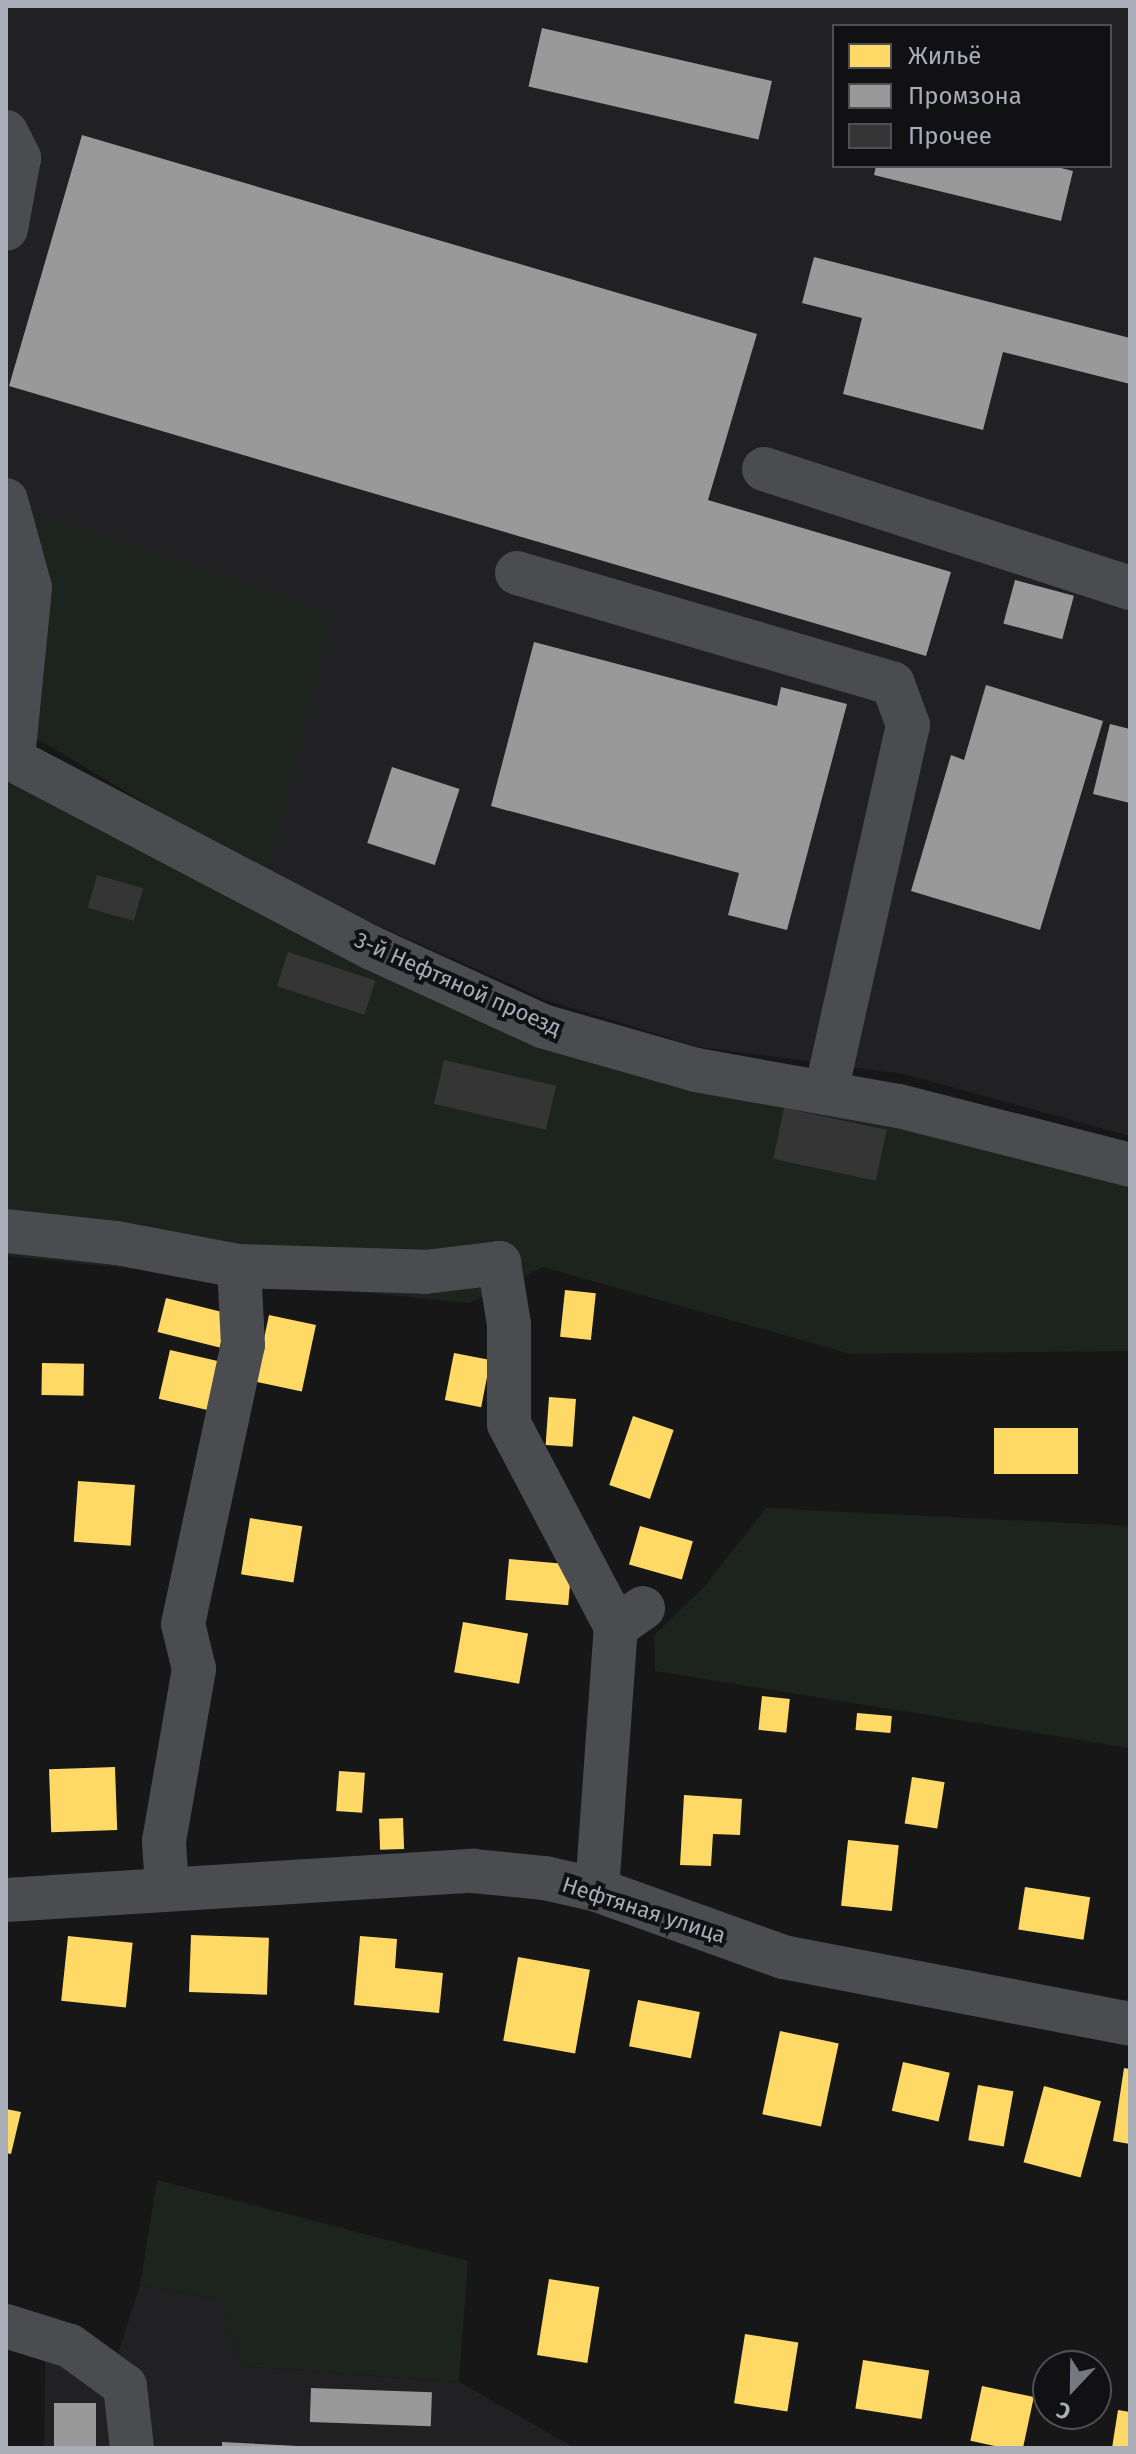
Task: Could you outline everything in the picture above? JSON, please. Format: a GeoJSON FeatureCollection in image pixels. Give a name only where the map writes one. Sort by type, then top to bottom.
{"type":"FeatureCollection","features":[{"type":"Feature","properties":{"kind":"street"},"geometry":{"type":"LineString","coordinates":[[6,132],[19,158],[6,229]]}},
{"type":"Feature","properties":{"kind":"street"},"geometry":{"type":"LineString","coordinates":[[764,469],[1130,588]]}},
{"type":"Feature","properties":{"kind":"street"},"geometry":{"type":"LineString","coordinates":[[6,500],[30,588],[9,756]]}},
{"type":"Feature","properties":{"kind":"street"},"geometry":{"type":"LineString","coordinates":[[517,573],[893,684],[908,725],[826,1093]]}},
{"type":"Feature","properties":{"kind":"street","name":"3-й Нефтяной проезд"},"geometry":{"type":"LineString","coordinates":[[9,756],[372,948],[542,1026],[696,1070],[899,1106],[1130,1165]]}},
{"type":"Feature","properties":{"kind":"street"},"geometry":{"type":"LineString","coordinates":[[6,1231],[117,1243],[239,1266],[425,1272],[499,1263],[509,1324],[509,1424],[629,1618],[597,1890]]}},
{"type":"Feature","properties":{"kind":"street"},"geometry":{"type":"LineString","coordinates":[[167,1888],[164,1841],[194,1669],[183,1624],[243,1345],[239,1266]]}},
{"type":"Feature","properties":{"kind":"street","name":"Нефтяная улица"},"geometry":{"type":"LineString","coordinates":[[6,1900],[473,1871],[597,1890],[783,1957],[1130,2024]]}},
{"type":"Feature","properties":{"kind":"street"},"geometry":{"type":"LineString","coordinates":[[6,2326],[70,2346],[125,2386],[132,2448]]}},
{"type":"Feature","properties":{"kind":"shaded area"},"geometry":{"type":"Polygon","coordinates":[[[6,6],[1130,6],[1130,1136],[904,1074],[699,1047],[546,1000],[267,876],[6,503],[6,6]]]}},
{"type":"Feature","properties":{"kind":"shaded area"},"geometry":{"type":"Polygon","coordinates":[[[6,503],[333,614],[267,876],[43,742],[6,734],[6,503]]]}},
{"type":"Feature","properties":{"kind":"shaded area"},"geometry":{"type":"Polygon","coordinates":[[[6,777],[365,963],[900,1122],[1130,1183],[1130,1351],[851,1354],[543,1267],[469,1303],[6,1256],[6,777]]]}},
{"type":"Feature","properties":{"kind":"shaded area"},"geometry":{"type":"Polygon","coordinates":[[[766,1508],[1130,1526],[1130,1748],[655,1671],[654,1635],[705,1586],[766,1508]]]}},
{"type":"Feature","properties":{"kind":"shaded area"},"geometry":{"type":"Polygon","coordinates":[[[157,2180],[468,2261],[459,2382],[242,2366],[218,2299],[140,2285],[157,2180]]]}},
{"type":"Feature","properties":{"kind":"shaded area"},"geometry":{"type":"Polygon","coordinates":[[[140,2285],[218,2299],[242,2366],[459,2382],[575,2448],[44,2448],[45,2358],[116,2360],[140,2285]]]}},
{"type":"Feature","properties":{"kind":"building: Жильё"},"geometry":{"type":"Polygon","coordinates":[[[565,1290],[596,1293],[591,1340],[560,1337],[565,1290]]]}},
{"type":"Feature","properties":{"kind":"building: Жильё"},"geometry":{"type":"Polygon","coordinates":[[[166,1298],[228,1313],[220,1347],[158,1332],[166,1298]]]}},
{"type":"Feature","properties":{"kind":"building: Жильё"},"geometry":{"type":"Polygon","coordinates":[[[269,1315],[316,1325],[302,1391],[255,1382],[269,1315]]]}},
{"type":"Feature","properties":{"kind":"building: Жильё"},"geometry":{"type":"Polygon","coordinates":[[[170,1350],[219,1361],[207,1410],[159,1399],[170,1350]]]}},
{"type":"Feature","properties":{"kind":"building: Жильё"},"geometry":{"type":"Polygon","coordinates":[[[454,1353],[490,1360],[481,1407],[445,1400],[454,1353]]]}},
{"type":"Feature","properties":{"kind":"building: Жильё"},"geometry":{"type":"Polygon","coordinates":[[[42,1363],[84,1364],[83,1396],[41,1395],[42,1363]]]}},
{"type":"Feature","properties":{"kind":"building: Жильё"},"geometry":{"type":"Polygon","coordinates":[[[549,1397],[576,1399],[573,1447],[546,1445],[549,1397]]]}},
{"type":"Feature","properties":{"kind":"building: Жильё"},"geometry":{"type":"Polygon","coordinates":[[[633,1416],[674,1430],[650,1499],[609,1485],[633,1416]]]}},
{"type":"Feature","properties":{"kind":"building: Жильё"},"geometry":{"type":"Polygon","coordinates":[[[994,1428],[1078,1428],[1078,1474],[994,1474],[994,1428]]]}},
{"type":"Feature","properties":{"kind":"building: Жильё"},"geometry":{"type":"Polygon","coordinates":[[[78,1481],[135,1485],[131,1546],[74,1542],[78,1481]]]}},
{"type":"Feature","properties":{"kind":"building: Жильё"},"geometry":{"type":"Polygon","coordinates":[[[250,1518],[302,1526],[293,1583],[241,1574],[250,1518]]]}},
{"type":"Feature","properties":{"kind":"building: Жильё"},"geometry":{"type":"Polygon","coordinates":[[[640,1526],[693,1541],[682,1580],[629,1564],[640,1526]]]}},
{"type":"Feature","properties":{"kind":"building: Жильё"},"geometry":{"type":"Polygon","coordinates":[[[509,1559],[572,1564],[568,1605],[505,1600],[509,1559]]]}},
{"type":"Feature","properties":{"kind":"building: Жильё"},"geometry":{"type":"Polygon","coordinates":[[[463,1622],[528,1633],[519,1684],[454,1672],[463,1622]]]}},
{"type":"Feature","properties":{"kind":"building: Жильё"},"geometry":{"type":"Polygon","coordinates":[[[762,1696],[790,1699],[786,1733],[758,1730],[762,1696]]]}},
{"type":"Feature","properties":{"kind":"building: Жильё"},"geometry":{"type":"Polygon","coordinates":[[[857,1713],[892,1716],[890,1733],[856,1730],[857,1713]]]}},
{"type":"Feature","properties":{"kind":"building: Жильё"},"geometry":{"type":"Polygon","coordinates":[[[115,1767],[117,1830],[51,1832],[49,1769],[115,1767]]]}},
{"type":"Feature","properties":{"kind":"building: Жильё"},"geometry":{"type":"Polygon","coordinates":[[[339,1771],[365,1773],[362,1813],[336,1811],[339,1771]]]}},
{"type":"Feature","properties":{"kind":"building: Жильё"},"geometry":{"type":"Polygon","coordinates":[[[912,1777],[945,1782],[937,1829],[905,1823],[912,1777]]]}},
{"type":"Feature","properties":{"kind":"building: Жильё"},"geometry":{"type":"Polygon","coordinates":[[[684,1795],[742,1799],[740,1835],[713,1834],[711,1866],[680,1865],[684,1795]]]}},
{"type":"Feature","properties":{"kind":"building: Жильё"},"geometry":{"type":"Polygon","coordinates":[[[403,1818],[404,1849],[380,1850],[379,1819],[403,1818]]]}},
{"type":"Feature","properties":{"kind":"building: Жильё"},"geometry":{"type":"Polygon","coordinates":[[[848,1840],[899,1845],[892,1911],[841,1906],[848,1840]]]}},
{"type":"Feature","properties":{"kind":"building: Жильё"},"geometry":{"type":"Polygon","coordinates":[[[1025,1887],[1090,1897],[1083,1940],[1018,1929],[1025,1887]]]}},
{"type":"Feature","properties":{"kind":"building: Жильё"},"geometry":{"type":"Polygon","coordinates":[[[191,1935],[269,1938],[267,1995],[189,1992],[191,1935]]]}},
{"type":"Feature","properties":{"kind":"building: Жильё"},"geometry":{"type":"Polygon","coordinates":[[[68,1936],[133,1943],[126,2007],[61,2001],[68,1936]]]}},
{"type":"Feature","properties":{"kind":"building: Жильё"},"geometry":{"type":"Polygon","coordinates":[[[360,1936],[397,1939],[395,1968],[443,1973],[439,2013],[354,2005],[360,1936]]]}},
{"type":"Feature","properties":{"kind":"building: Жильё"},"geometry":{"type":"Polygon","coordinates":[[[518,1957],[590,1970],[575,2053],[503,2041],[518,1957]]]}},
{"type":"Feature","properties":{"kind":"building: Жильё"},"geometry":{"type":"Polygon","coordinates":[[[638,2000],[700,2012],[691,2058],[629,2046],[638,2000]]]}},
{"type":"Feature","properties":{"kind":"building: Жильё"},"geometry":{"type":"Polygon","coordinates":[[[780,2031],[839,2043],[821,2127],[762,2114],[780,2031]]]}},
{"type":"Feature","properties":{"kind":"building: Жильё"},"geometry":{"type":"Polygon","coordinates":[[[903,2062],[950,2073],[939,2122],[892,2111],[903,2062]]]}},
{"type":"Feature","properties":{"kind":"building: Жильё"},"geometry":{"type":"Polygon","coordinates":[[[1124,2068],[1130,2069],[1130,2144],[1113,2141],[1124,2068]]]}},
{"type":"Feature","properties":{"kind":"building: Жильё"},"geometry":{"type":"Polygon","coordinates":[[[978,2085],[1013,2091],[1004,2146],[968,2140],[978,2085]]]}},
{"type":"Feature","properties":{"kind":"building: Жильё"},"geometry":{"type":"Polygon","coordinates":[[[1044,2086],[1101,2101],[1081,2178],[1024,2162],[1044,2086]]]}},
{"type":"Feature","properties":{"kind":"building: Жильё"},"geometry":{"type":"Polygon","coordinates":[[[6,2109],[21,2112],[11,2154],[6,2153],[6,2109]]]}},
{"type":"Feature","properties":{"kind":"building: Жильё"},"geometry":{"type":"Polygon","coordinates":[[[549,2279],[599,2287],[587,2363],[537,2355],[549,2279]]]}},
{"type":"Feature","properties":{"kind":"building: Жильё"},"geometry":{"type":"Polygon","coordinates":[[[745,2334],[798,2342],[787,2412],[734,2403],[745,2334]]]}},
{"type":"Feature","properties":{"kind":"building: Жильё"},"geometry":{"type":"Polygon","coordinates":[[[863,2360],[929,2370],[922,2419],[855,2408],[863,2360]]]}},
{"type":"Feature","properties":{"kind":"building: Жильё"},"geometry":{"type":"Polygon","coordinates":[[[982,2386],[1032,2397],[1023,2448],[1004,2448],[970,2441],[982,2386]]]}},
{"type":"Feature","properties":{"kind":"building: Жильё"},"geometry":{"type":"Polygon","coordinates":[[[1118,2410],[1130,2412],[1130,2448],[1112,2448],[1118,2410]]]}},
{"type":"Feature","properties":{"kind":"building: Промзона"},"geometry":{"type":"Polygon","coordinates":[[[542,28],[772,81],[758,140],[529,86],[542,28]]]}},
{"type":"Feature","properties":{"kind":"building: Промзона"},"geometry":{"type":"Polygon","coordinates":[[[82,135],[757,334],[708,500],[951,572],[926,656],[9,386],[82,135]]]}},
{"type":"Feature","properties":{"kind":"building: Промзона"},"geometry":{"type":"Polygon","coordinates":[[[876,168],[1061,168],[1073,171],[1061,221],[874,175],[876,168]]]}},
{"type":"Feature","properties":{"kind":"building: Промзона"},"geometry":{"type":"Polygon","coordinates":[[[814,257],[1130,338],[1130,384],[1003,352],[983,430],[843,394],[862,318],[802,303],[814,257]]]}},
{"type":"Feature","properties":{"kind":"building: Промзона"},"geometry":{"type":"Polygon","coordinates":[[[1015,580],[1074,596],[1062,639],[1003,623],[1015,580]]]}},
{"type":"Feature","properties":{"kind":"building: Промзона"},"geometry":{"type":"Polygon","coordinates":[[[534,642],[777,706],[781,687],[847,704],[787,930],[728,915],[739,873],[491,806],[534,642]]]}},
{"type":"Feature","properties":{"kind":"building: Промзона"},"geometry":{"type":"Polygon","coordinates":[[[986,685],[1103,721],[1040,930],[911,891],[951,755],[964,760],[986,685]]]}},
{"type":"Feature","properties":{"kind":"building: Промзона"},"geometry":{"type":"Polygon","coordinates":[[[1110,724],[1130,729],[1130,803],[1093,794],[1110,724]]]}},
{"type":"Feature","properties":{"kind":"building: Промзона"},"geometry":{"type":"Polygon","coordinates":[[[392,767],[460,789],[435,865],[367,843],[392,767]]]}},
{"type":"Feature","properties":{"kind":"building: Промзона"},"geometry":{"type":"Polygon","coordinates":[[[311,2388],[432,2392],[431,2426],[310,2422],[311,2388]]]}},
{"type":"Feature","properties":{"kind":"building: Промзона"},"geometry":{"type":"Polygon","coordinates":[[[54,2403],[96,2403],[96,2448],[54,2448],[54,2403]]]}},
{"type":"Feature","properties":{"kind":"building: Промзона"},"geometry":{"type":"Polygon","coordinates":[[[222,2442],[298,2446],[298,2448],[222,2448],[222,2442]]]}},
{"type":"Feature","properties":{"kind":"building: Прочее"},"geometry":{"type":"Polygon","coordinates":[[[97,875],[143,888],[134,921],[88,908],[97,875]]]}},
{"type":"Feature","properties":{"kind":"building: Прочее"},"geometry":{"type":"Polygon","coordinates":[[[288,952],[375,980],[364,1015],[277,986],[288,952]]]}},
{"type":"Feature","properties":{"kind":"building: Прочее"},"geometry":{"type":"Polygon","coordinates":[[[444,1060],[556,1086],[546,1130],[434,1104],[444,1060]]]}},
{"type":"Feature","properties":{"kind":"building: Прочее"},"geometry":{"type":"Polygon","coordinates":[[[784,1108],[887,1130],[876,1181],[773,1159],[784,1108]]]}}]}
